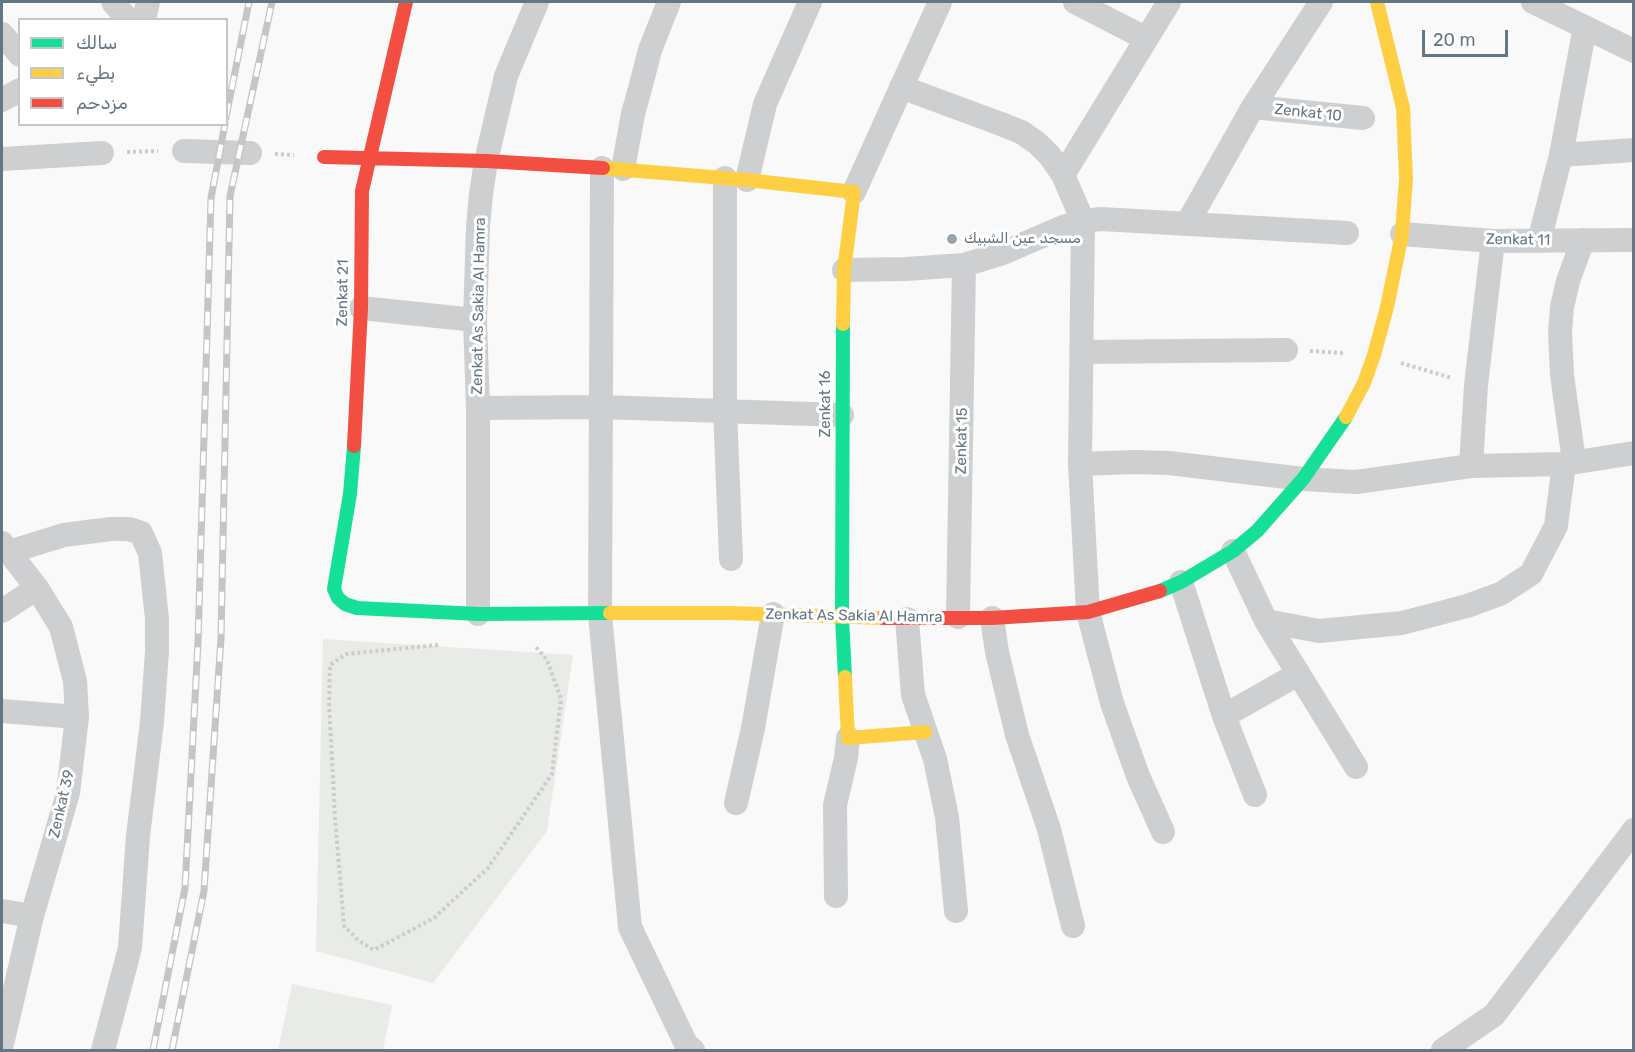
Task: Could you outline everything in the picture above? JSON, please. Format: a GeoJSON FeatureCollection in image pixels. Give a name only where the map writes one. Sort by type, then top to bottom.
{"type":"FeatureCollection","features":[{"type":"Feature","properties":{"kind":"street"},"geometry":{"type":"LineString","coordinates":[[113,2],[126,18]]}},
{"type":"Feature","properties":{"kind":"street"},"geometry":{"type":"LineString","coordinates":[[144,18],[148,2]]}},
{"type":"Feature","properties":{"kind":"street","name":"Zenkat 21"},"geometry":{"type":"LineString","coordinates":[[406,2],[369,157],[361,208],[361,308],[350,494],[334,589],[338,598],[345,604],[357,608],[478,614]]}},
{"type":"Feature","properties":{"kind":"street","name":"Zenkat As Sakia Al Hamra"},"geometry":{"type":"LineString","coordinates":[[537,2],[506,76],[486,160],[478,227],[475,321],[478,408],[478,614],[773,614],[907,619],[992,618],[1088,612],[1150,595],[1181,582],[1233,551],[1257,531],[1304,479],[1344,421],[1364,383],[1387,306],[1402,234],[1406,178],[1403,108],[1377,2]]}},
{"type":"Feature","properties":{"kind":"street"},"geometry":{"type":"LineString","coordinates":[[669,2],[650,50],[633,114],[613,169],[601,407],[600,615],[630,927],[686,1044],[693,1050]]}},
{"type":"Feature","properties":{"kind":"street"},"geometry":{"type":"LineString","coordinates":[[731,559],[725,409],[736,179],[765,104],[810,2]]}},
{"type":"Feature","properties":{"kind":"street"},"geometry":{"type":"LineString","coordinates":[[324,157],[486,160],[736,179],[854,192],[940,2]]}},
{"type":"Feature","properties":{"kind":"street"},"geometry":{"type":"LineString","coordinates":[[1075,2],[1145,38]]}},
{"type":"Feature","properties":{"kind":"street"},"geometry":{"type":"LineString","coordinates":[[1063,175],[1169,2]]}},
{"type":"Feature","properties":{"kind":"street"},"geometry":{"type":"LineString","coordinates":[[1186,224],[1253,107],[1321,2]]}},
{"type":"Feature","properties":{"kind":"street"},"geometry":{"type":"LineString","coordinates":[[1533,2],[1634,51]]}},
{"type":"Feature","properties":{"kind":"street"},"geometry":{"type":"LineString","coordinates":[[1539,241],[1561,155],[1585,27]]}},
{"type":"Feature","properties":{"kind":"street"},"geometry":{"type":"LineString","coordinates":[[2,34],[18,54]]}},
{"type":"Feature","properties":{"kind":"street"},"geometry":{"type":"LineString","coordinates":[[901,87],[1021,132],[1044,150],[1063,175],[1083,221],[1080,464],[1088,612],[1112,703],[1138,776],[1163,832]]}},
{"type":"Feature","properties":{"kind":"street"},"geometry":{"type":"LineString","coordinates":[[2,100],[18,91]]}},
{"type":"Feature","properties":{"kind":"street","name":"Zenkat 10"},"geometry":{"type":"LineString","coordinates":[[1253,107],[1363,118]]}},
{"type":"Feature","properties":{"kind":"street"},"geometry":{"type":"LineString","coordinates":[[1561,155],[1634,150]]}},
{"type":"Feature","properties":{"kind":"street"},"geometry":{"type":"LineString","coordinates":[[184,151],[250,153]]}},
{"type":"Feature","properties":{"kind":"street"},"geometry":{"type":"LineString","coordinates":[[2,158],[102,153]]}},
{"type":"Feature","properties":{"kind":"street","name":"Zenkat 16"},"geometry":{"type":"LineString","coordinates":[[848,738],[842,617],[842,415],[844,270],[854,192]]}},
{"type":"Feature","properties":{"kind":"street"},"geometry":{"type":"LineString","coordinates":[[844,270],[964,265],[1003,253],[1063,227],[1101,219],[1347,233]]}},
{"type":"Feature","properties":{"kind":"street","name":"Zenkat 11"},"geometry":{"type":"LineString","coordinates":[[1402,234],[1492,241],[1634,240]]}},
{"type":"Feature","properties":{"kind":"street"},"geometry":{"type":"LineString","coordinates":[[1266,621],[1319,631],[1402,623],[1467,606],[1500,594],[1531,573],[1556,526],[1569,462],[1560,332],[1562,307],[1568,281],[1583,240]]}},
{"type":"Feature","properties":{"kind":"street"},"geometry":{"type":"LineString","coordinates":[[1471,466],[1476,385],[1492,241]]}},
{"type":"Feature","properties":{"kind":"street","name":"Zenkat 15"},"geometry":{"type":"LineString","coordinates":[[958,617],[964,265]]}},
{"type":"Feature","properties":{"kind":"street"},"geometry":{"type":"LineString","coordinates":[[361,308],[475,321]]}},
{"type":"Feature","properties":{"kind":"street"},"geometry":{"type":"LineString","coordinates":[[1082,351],[1286,350]]}},
{"type":"Feature","properties":{"kind":"street"},"geometry":{"type":"LineString","coordinates":[[478,408],[725,409],[842,415]]}},
{"type":"Feature","properties":{"kind":"street"},"geometry":{"type":"LineString","coordinates":[[1080,464],[1169,463],[1304,479],[1356,482],[1471,466],[1569,462],[1634,453]]}},
{"type":"Feature","properties":{"kind":"street"},"geometry":{"type":"LineString","coordinates":[[5,548],[64,535],[129,529],[141,533],[150,553],[157,619],[152,722],[138,836],[130,948],[103,1050]]}},
{"type":"Feature","properties":{"kind":"street","name":"Zenkat 39"},"geometry":{"type":"LineString","coordinates":[[2,1044],[32,916],[68,793],[77,717],[75,681],[61,627],[37,588],[5,548]]}},
{"type":"Feature","properties":{"kind":"street"},"geometry":{"type":"LineString","coordinates":[[1233,551],[1266,621],[1356,767]]}},
{"type":"Feature","properties":{"kind":"street"},"geometry":{"type":"LineString","coordinates":[[1181,582],[1224,716],[1255,795]]}},
{"type":"Feature","properties":{"kind":"street"},"geometry":{"type":"LineString","coordinates":[[2,611],[37,588]]}},
{"type":"Feature","properties":{"kind":"street"},"geometry":{"type":"LineString","coordinates":[[736,803],[753,728],[773,614]]}},
{"type":"Feature","properties":{"kind":"street"},"geometry":{"type":"LineString","coordinates":[[992,618],[1017,735],[1049,829],[1072,926]]}},
{"type":"Feature","properties":{"kind":"street"},"geometry":{"type":"LineString","coordinates":[[907,619],[913,695],[937,768],[947,817],[956,911]]}},
{"type":"Feature","properties":{"kind":"street"},"geometry":{"type":"LineString","coordinates":[[1224,716],[1298,674]]}},
{"type":"Feature","properties":{"kind":"street"},"geometry":{"type":"LineString","coordinates":[[2,711],[77,717]]}},
{"type":"Feature","properties":{"kind":"street"},"geometry":{"type":"LineString","coordinates":[[836,896],[835,805],[846,758],[848,738],[926,732]]}},
{"type":"Feature","properties":{"kind":"street"},"geometry":{"type":"LineString","coordinates":[[1443,1050],[1494,1015],[1634,830]]}},
{"type":"Feature","properties":{"kind":"street"},"geometry":{"type":"LineString","coordinates":[[2,911],[32,916]]}},
{"type":"Feature","properties":{"kind":"path"},"geometry":{"type":"LineString","coordinates":[[102,153],[184,151]]}},
{"type":"Feature","properties":{"kind":"path"},"geometry":{"type":"LineString","coordinates":[[250,153],[324,157]]}},
{"type":"Feature","properties":{"kind":"path"},"geometry":{"type":"LineString","coordinates":[[1286,350],[1374,355],[1476,385]]}},
{"type":"Feature","properties":{"kind":"path"},"geometry":{"type":"LineString","coordinates":[[446,644],[346,654],[330,666],[329,703],[335,817],[344,926],[359,941],[374,950],[434,918],[488,868],[552,774],[561,699],[547,660],[535,645],[524,645]]}},
{"type":"Feature","properties":{"kind":"shaded area"},"geometry":{"type":"Polygon","coordinates":[[[323,639],[573,655],[547,831],[433,983],[316,951],[323,639]]]}},
{"type":"Feature","properties":{"kind":"shaded area"},"geometry":{"type":"Polygon","coordinates":[[[292,984],[392,1005],[383,1050],[278,1050],[292,984]]]}},
{"type":"Feature","properties":{"kind":"railway"},"geometry":{"type":"LineString","coordinates":[[228,107],[249,2]]}},
{"type":"Feature","properties":{"kind":"railway"},"geometry":{"type":"LineString","coordinates":[[172,1050],[204,891],[221,638],[230,196],[272,2]]}},
{"type":"Feature","properties":{"kind":"railway"},"geometry":{"type":"LineString","coordinates":[[153,1050],[185,888],[198,642],[211,198],[225,126]]}},
{"type":"Feature","properties":{"kind":"traffic: fast"},"geometry":{"type":"LineString","coordinates":[[843,324],[842,617],[845,677]]}},
{"type":"Feature","properties":{"kind":"traffic: fast"},"geometry":{"type":"LineString","coordinates":[[1160,591],[1181,582],[1233,551],[1257,531],[1303,479],[1346,417]]}},
{"type":"Feature","properties":{"kind":"traffic: fast"},"geometry":{"type":"LineString","coordinates":[[354,446],[350,494],[334,589],[338,598],[345,604],[357,608],[478,614],[610,613]]}},
{"type":"Feature","properties":{"kind":"traffic: slow"},"geometry":{"type":"LineString","coordinates":[[1346,417],[1364,383],[1374,355],[1387,307],[1402,234],[1406,178],[1403,108],[1377,2]]}},
{"type":"Feature","properties":{"kind":"traffic: slow"},"geometry":{"type":"LineString","coordinates":[[603,168],[854,192],[844,270],[843,324]]}},
{"type":"Feature","properties":{"kind":"traffic: slow"},"geometry":{"type":"LineString","coordinates":[[610,613],[729,613],[883,618]]}},
{"type":"Feature","properties":{"kind":"traffic: slow"},"geometry":{"type":"LineString","coordinates":[[845,677],[848,738],[925,732]]}},
{"type":"Feature","properties":{"kind":"traffic: jam"},"geometry":{"type":"LineString","coordinates":[[354,446],[361,308],[362,191],[406,2]]}},
{"type":"Feature","properties":{"kind":"traffic: jam"},"geometry":{"type":"LineString","coordinates":[[324,157],[486,161],[603,168]]}},
{"type":"Feature","properties":{"kind":"traffic: jam"},"geometry":{"type":"LineString","coordinates":[[883,618],[992,618],[1088,612],[1160,591]]}},
{"type":"Feature","properties":{"kind":"place","name":"مسجد عين الشبيك"},"geometry":{"type":"Point","coordinates":[952,239]}}]}
